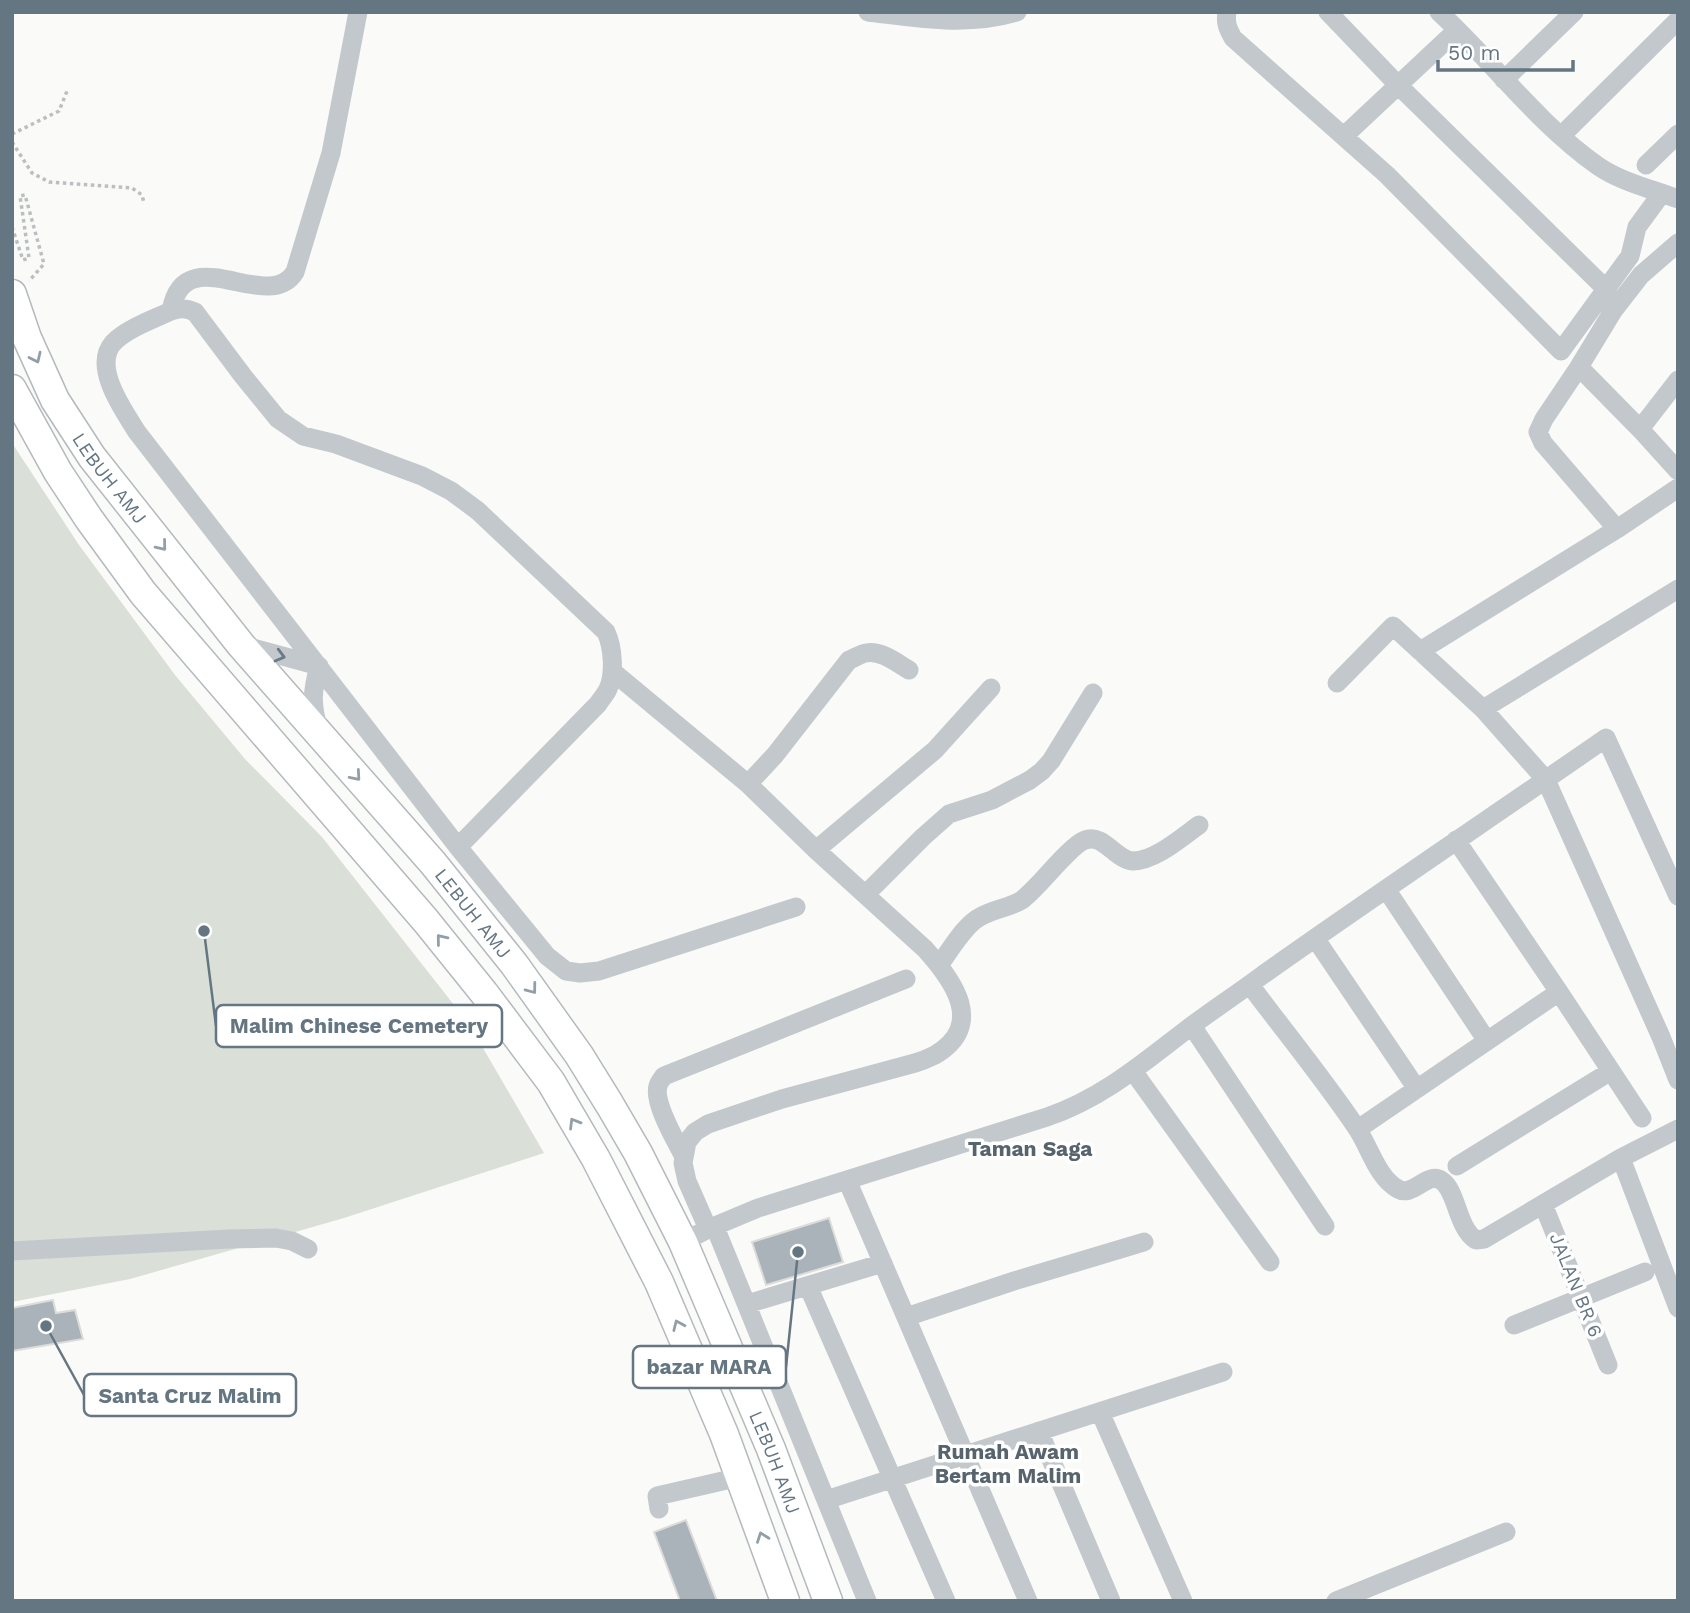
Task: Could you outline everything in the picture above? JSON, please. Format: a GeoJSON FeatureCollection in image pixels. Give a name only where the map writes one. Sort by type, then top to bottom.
{"type":"FeatureCollection","features":[{"type":"Feature","properties":{"kind":"highway","name":"LEBUH AMJ"},"geometry":{"type":"LineString","coordinates":[[12,294],[27,338],[55,400],[114,487],[241,645],[433,863],[542,1002],[610,1104],[683,1242],[771,1449],[828,1601]]}},
{"type":"Feature","properties":{"kind":"highway","name":"LEBUH AMJ"},"geometry":{"type":"LineString","coordinates":[[12,389],[58,472],[142,593],[426,921],[551,1082],[596,1159],[659,1282],[724,1434],[785,1601]]}},
{"type":"Feature","properties":{"kind":"street"},"geometry":{"type":"LineString","coordinates":[[171,311],[179,287],[199,277],[274,287],[290,281],[331,153],[358,12]]}},
{"type":"Feature","properties":{"kind":"street"},"geometry":{"type":"LineString","coordinates":[[868,12],[962,21],[989,20],[1017,12]]}},
{"type":"Feature","properties":{"kind":"street"},"geometry":{"type":"LineString","coordinates":[[1227,12],[1227,27],[1233,38],[1343,136],[1387,175],[1561,351],[1630,256],[1637,227],[1670,196],[1599,167],[1504,80],[1451,19],[1398,85],[1343,136]]}},
{"type":"Feature","properties":{"kind":"street"},"geometry":{"type":"LineString","coordinates":[[1328,12],[1398,85],[1607,289]]}},
{"type":"Feature","properties":{"kind":"street"},"geometry":{"type":"LineString","coordinates":[[1504,80],[1574,12]]}},
{"type":"Feature","properties":{"kind":"street"},"geometry":{"type":"LineString","coordinates":[[1562,135],[1678,20]]}},
{"type":"Feature","properties":{"kind":"street"},"geometry":{"type":"LineString","coordinates":[[1646,165],[1678,134]]}},
{"type":"Feature","properties":{"kind":"street"},"geometry":{"type":"LineString","coordinates":[[1617,529],[1543,443],[1538,432],[1613,311],[1641,275],[1678,243]]}},
{"type":"Feature","properties":{"kind":"street"},"geometry":{"type":"LineString","coordinates":[[458,847],[598,704],[608,689],[612,671],[606,632],[478,511],[451,491],[422,476],[336,444],[303,436],[278,419],[195,312],[180,308],[131,331],[112,344],[106,356],[106,369],[111,384],[137,432],[458,847],[547,956],[566,971],[599,971],[796,907]]}},
{"type":"Feature","properties":{"kind":"street"},"geometry":{"type":"LineString","coordinates":[[1579,367],[1678,471]]}},
{"type":"Feature","properties":{"kind":"street"},"geometry":{"type":"LineString","coordinates":[[1640,429],[1678,380]]}},
{"type":"Feature","properties":{"kind":"street"},"geometry":{"type":"LineString","coordinates":[[1420,651],[1678,488]]}},
{"type":"Feature","properties":{"kind":"street"},"geometry":{"type":"LineString","coordinates":[[1483,709],[1678,589]]}},
{"type":"Feature","properties":{"kind":"street"},"geometry":{"type":"LineString","coordinates":[[1337,683],[1393,626],[1483,709],[1546,780],[1669,1032],[1678,1080]]}},
{"type":"Feature","properties":{"kind":"street"},"geometry":{"type":"LineString","coordinates":[[241,645],[319,666]]}},
{"type":"Feature","properties":{"kind":"street"},"geometry":{"type":"LineString","coordinates":[[748,783],[775,755],[849,660],[864,653],[875,653],[909,670]]}},
{"type":"Feature","properties":{"kind":"street"},"geometry":{"type":"LineString","coordinates":[[319,666],[313,687],[313,711],[321,737]]}},
{"type":"Feature","properties":{"kind":"street"},"geometry":{"type":"LineString","coordinates":[[612,671],[748,783],[816,850],[866,894],[939,965],[953,986],[962,1009],[961,1028],[951,1043],[935,1055],[915,1063],[782,1099],[708,1124],[695,1132],[687,1142],[684,1157],[687,1181],[747,1304],[867,1601]]}},
{"type":"Feature","properties":{"kind":"street"},"geometry":{"type":"LineString","coordinates":[[816,850],[935,750],[991,688]]}},
{"type":"Feature","properties":{"kind":"street"},"geometry":{"type":"LineString","coordinates":[[866,894],[949,814],[992,800],[1042,771],[1093,693]]}},
{"type":"Feature","properties":{"kind":"street"},"geometry":{"type":"LineString","coordinates":[[683,1242],[758,1208],[1071,1109],[1092,1098],[1315,938],[1606,738],[1678,896]]}},
{"type":"Feature","properties":{"kind":"street"},"geometry":{"type":"LineString","coordinates":[[939,965],[974,920],[1022,900],[1055,865],[1085,840],[1100,841],[1125,859],[1140,860],[1159,852],[1199,825]]}},
{"type":"Feature","properties":{"kind":"street"},"geometry":{"type":"LineString","coordinates":[[1456,840],[1642,1118]]}},
{"type":"Feature","properties":{"kind":"street"},"geometry":{"type":"LineString","coordinates":[[1385,889],[1487,1041]]}},
{"type":"Feature","properties":{"kind":"street"},"geometry":{"type":"LineString","coordinates":[[1315,938],[1417,1089]]}},
{"type":"Feature","properties":{"kind":"street"},"geometry":{"type":"LineString","coordinates":[[684,1157],[657,1096],[658,1085],[664,1076],[906,979]]}},
{"type":"Feature","properties":{"kind":"street"},"geometry":{"type":"LineString","coordinates":[[1250,985],[1358,1129],[1388,1181],[1399,1190],[1405,1191],[1430,1179],[1443,1181],[1466,1230],[1470,1237],[1476,1240],[1484,1239],[1621,1158],[1678,1129]]}},
{"type":"Feature","properties":{"kind":"street"},"geometry":{"type":"LineString","coordinates":[[1358,1129],[1559,992]]}},
{"type":"Feature","properties":{"kind":"street"},"geometry":{"type":"LineString","coordinates":[[1192,1026],[1325,1226]]}},
{"type":"Feature","properties":{"kind":"street"},"geometry":{"type":"LineString","coordinates":[[1133,1071],[1270,1262]]}},
{"type":"Feature","properties":{"kind":"street"},"geometry":{"type":"LineString","coordinates":[[1457,1166],[1611,1071]]}},
{"type":"Feature","properties":{"kind":"street"},"geometry":{"type":"LineString","coordinates":[[1621,1158],[1678,1308]]}},
{"type":"Feature","properties":{"kind":"street"},"geometry":{"type":"LineString","coordinates":[[847,1180],[1028,1601]]}},
{"type":"Feature","properties":{"kind":"street","name":"JALAN BR 6"},"geometry":{"type":"LineString","coordinates":[[1543,1204],[1608,1365]]}},
{"type":"Feature","properties":{"kind":"street"},"geometry":{"type":"LineString","coordinates":[[12,1251],[276,1238],[292,1241],[308,1249]]}},
{"type":"Feature","properties":{"kind":"street"},"geometry":{"type":"LineString","coordinates":[[906,1317],[1144,1242]]}},
{"type":"Feature","properties":{"kind":"street"},"geometry":{"type":"LineString","coordinates":[[747,1304],[883,1263]]}},
{"type":"Feature","properties":{"kind":"street"},"geometry":{"type":"LineString","coordinates":[[1514,1325],[1645,1272]]}},
{"type":"Feature","properties":{"kind":"street"},"geometry":{"type":"LineString","coordinates":[[808,1286],[946,1601]]}},
{"type":"Feature","properties":{"kind":"street"},"geometry":{"type":"LineString","coordinates":[[826,1500],[1223,1372]]}},
{"type":"Feature","properties":{"kind":"street"},"geometry":{"type":"LineString","coordinates":[[1100,1412],[1183,1601]]}},
{"type":"Feature","properties":{"kind":"street"},"geometry":{"type":"LineString","coordinates":[[1039,1431],[1111,1601]]}},
{"type":"Feature","properties":{"kind":"street"},"geometry":{"type":"LineString","coordinates":[[659,1509],[657,1496],[740,1477]]}},
{"type":"Feature","properties":{"kind":"street"},"geometry":{"type":"LineString","coordinates":[[1336,1601],[1506,1532]]}},
{"type":"Feature","properties":{"kind":"path"},"geometry":{"type":"LineString","coordinates":[[12,134],[59,111],[67,91]]}},
{"type":"Feature","properties":{"kind":"path"},"geometry":{"type":"LineString","coordinates":[[12,142],[32,173],[40,178],[49,182],[132,188],[142,195],[144,203]]}},
{"type":"Feature","properties":{"kind":"path"},"geometry":{"type":"LineString","coordinates":[[12,227],[23,260],[29,258],[20,196],[25,195],[44,264]]}},
{"type":"Feature","properties":{"kind":"shaded area"},"geometry":{"type":"Polygon","coordinates":[[[12,443],[79,545],[175,675],[245,759],[322,837],[469,1024],[544,1153],[344,1218],[130,1279],[12,1302],[12,443]]]}},
{"type":"Feature","properties":{"kind":"building"},"geometry":{"type":"Polygon","coordinates":[[[829,1218],[843,1262],[766,1285],[752,1242],[829,1218]]]}},
{"type":"Feature","properties":{"kind":"building"},"geometry":{"type":"Polygon","coordinates":[[[53,1300],[56,1313],[75,1310],[83,1339],[12,1351],[12,1308],[53,1300]]]}},
{"type":"Feature","properties":{"kind":"building"},"geometry":{"type":"Polygon","coordinates":[[[686,1520],[717,1601],[680,1601],[654,1532],[686,1520]]]}},
{"type":"Feature","properties":{"kind":"place","name":"Malim Chinese Cemetery"},"geometry":{"type":"Point","coordinates":[204,931]}},
{"type":"Feature","properties":{"kind":"place","name":"bazar MARA"},"geometry":{"type":"Point","coordinates":[798,1252]}},
{"type":"Feature","properties":{"kind":"place","name":"Santa Cruz Malim"},"geometry":{"type":"Point","coordinates":[46,1326]}},
{"type":"Feature","properties":{"kind":"district","name":"Taman Saga"},"geometry":{"type":"Point","coordinates":[1030,1148]}},
{"type":"Feature","properties":{"kind":"district","name":"Rumah Awam Bertam Malim"},"geometry":{"type":"Point","coordinates":[1008,1463]}}]}
